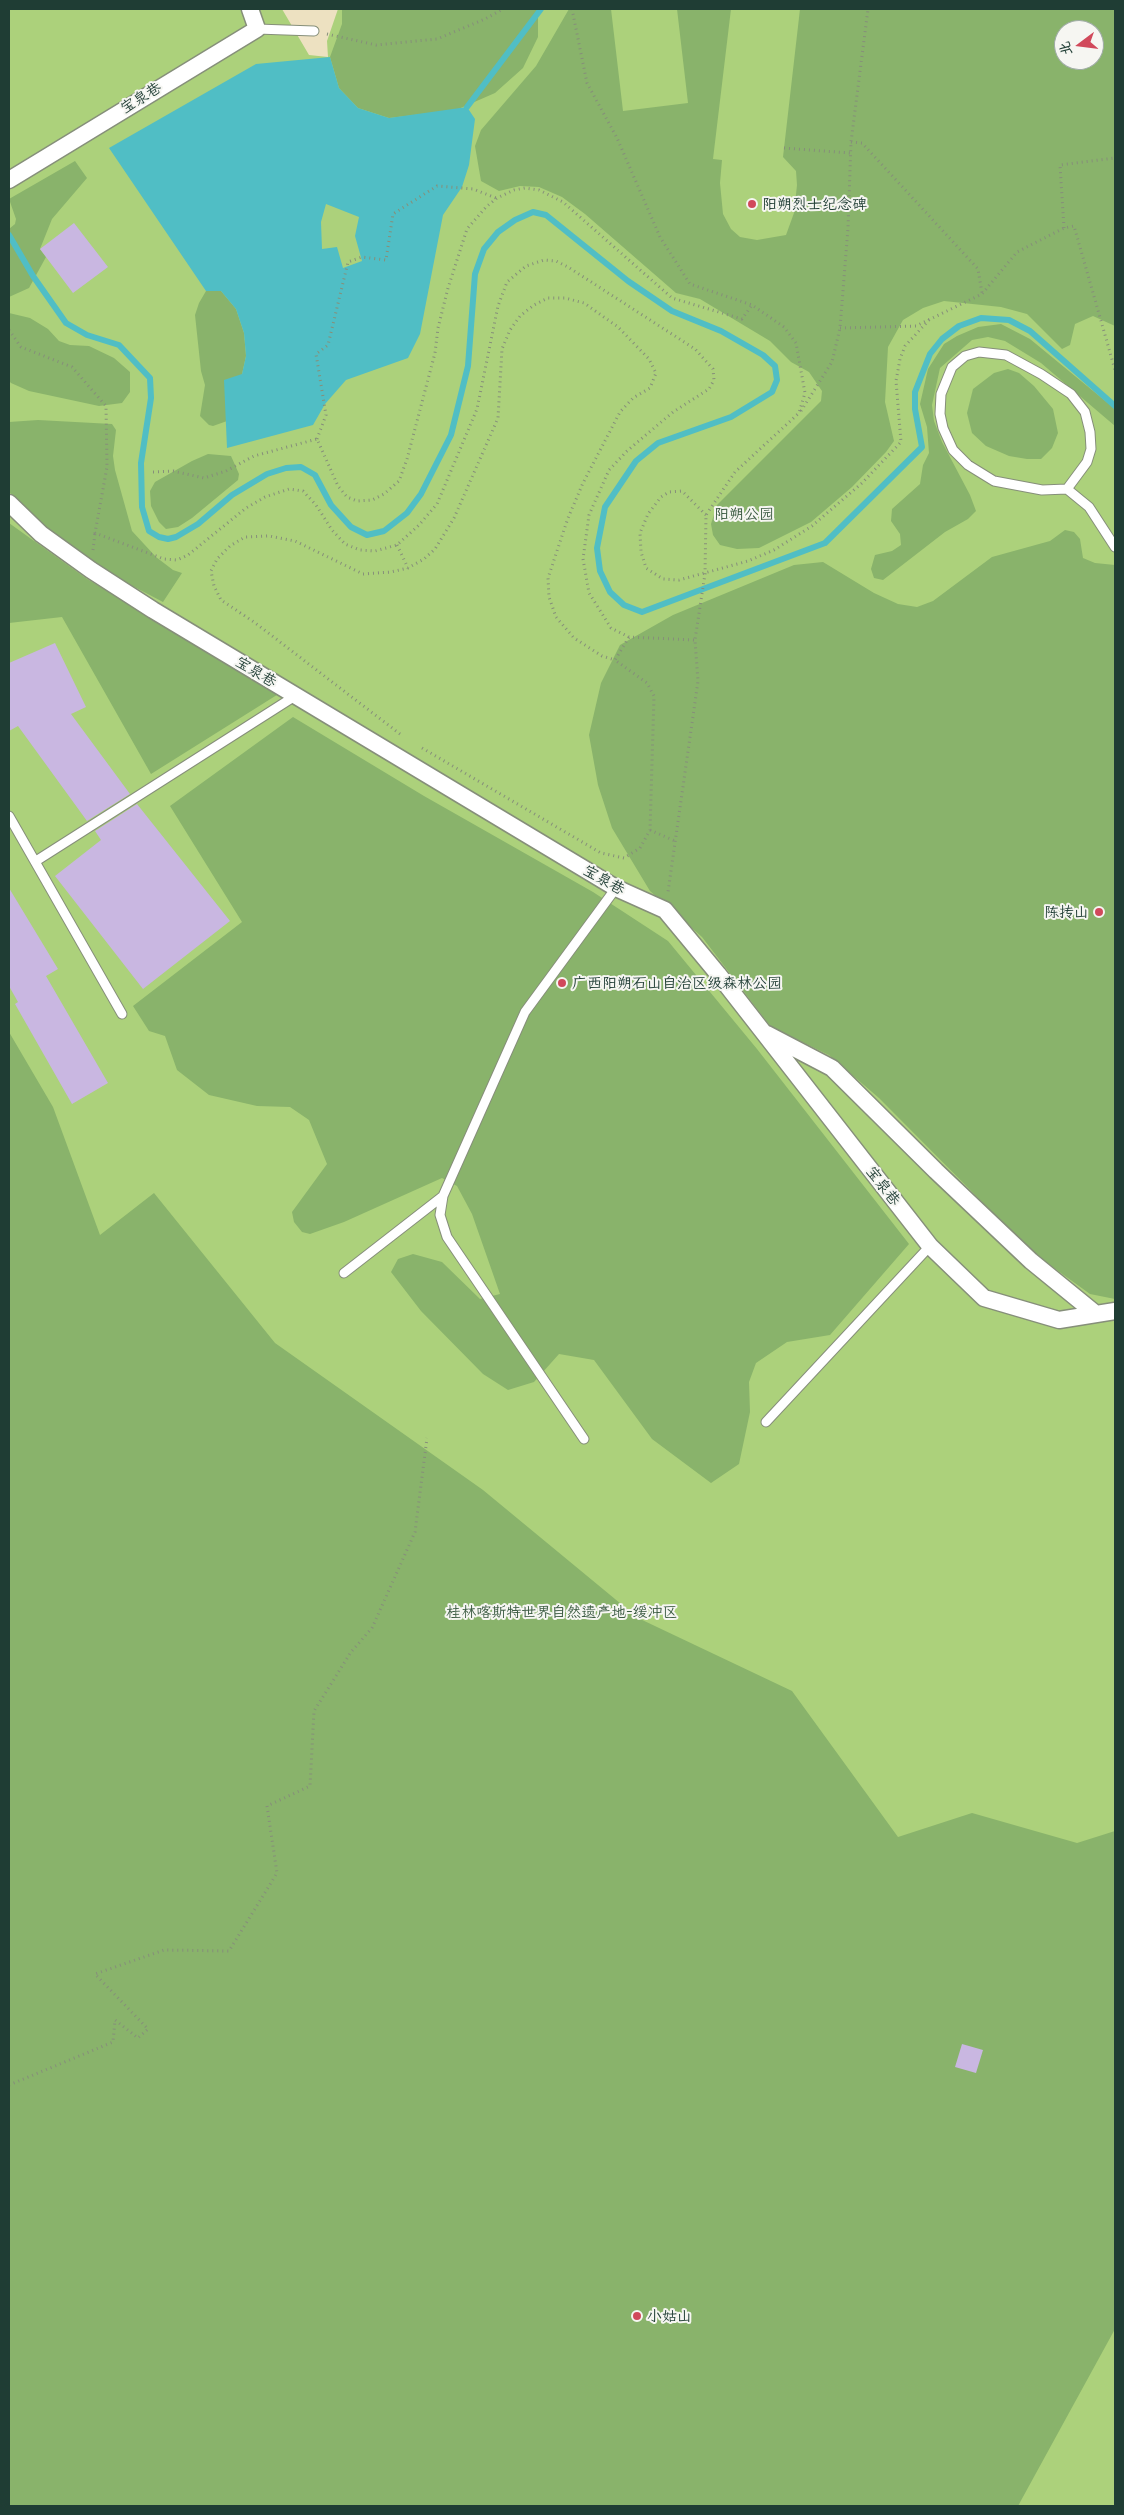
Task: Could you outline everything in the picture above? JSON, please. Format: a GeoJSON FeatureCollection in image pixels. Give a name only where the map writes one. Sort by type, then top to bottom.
{"type":"FeatureCollection","features":[{"type":"Feature","properties":{"kind":"street"},"geometry":{"type":"LineString","coordinates":[[250,9],[257,29]]}},
{"type":"Feature","properties":{"kind":"street","name":"宝泉巷"},"geometry":{"type":"LineString","coordinates":[[9,180],[257,29]]}},
{"type":"Feature","properties":{"kind":"street","name":"宝泉巷"},"geometry":{"type":"LineString","coordinates":[[9,503],[41,534],[91,570],[295,696],[616,888],[665,910],[930,1246],[984,1298],[1058,1320],[1115,1311]]}},
{"type":"Feature","properties":{"kind":"street"},"geometry":{"type":"LineString","coordinates":[[762,1031],[832,1068],[936,1171],[1031,1261],[1096,1314]]}},
{"type":"Feature","properties":{"kind":"lane"},"geometry":{"type":"LineString","coordinates":[[257,29],[314,31]]}},
{"type":"Feature","properties":{"kind":"lane"},"geometry":{"type":"LineString","coordinates":[[1067,488],[1087,462],[1090,449],[1090,432],[1085,412],[1070,394],[1041,374],[1006,355],[979,352],[965,356],[952,367],[941,394],[940,414],[943,428],[953,450],[968,465],[994,481],[1042,490],[1067,488],[1089,507],[1115,547]]}},
{"type":"Feature","properties":{"kind":"lane"},"geometry":{"type":"LineString","coordinates":[[36,861],[295,696]]}},
{"type":"Feature","properties":{"kind":"lane"},"geometry":{"type":"LineString","coordinates":[[9,816],[122,1014]]}},
{"type":"Feature","properties":{"kind":"lane"},"geometry":{"type":"LineString","coordinates":[[584,1439],[447,1237],[440,1215],[443,1196],[525,1012],[616,888]]}},
{"type":"Feature","properties":{"kind":"lane"},"geometry":{"type":"LineString","coordinates":[[344,1273],[443,1196]]}},
{"type":"Feature","properties":{"kind":"lane"},"geometry":{"type":"LineString","coordinates":[[766,1422],[930,1246]]}},
{"type":"Feature","properties":{"kind":"path"},"geometry":{"type":"LineString","coordinates":[[314,31],[376,44],[437,39],[485,19],[503,9]]}},
{"type":"Feature","properties":{"kind":"path"},"geometry":{"type":"LineString","coordinates":[[572,9],[587,83],[617,138],[660,237],[690,284],[752,305],[784,327],[796,344],[805,393],[799,413]]}},
{"type":"Feature","properties":{"kind":"path"},"geometry":{"type":"LineString","coordinates":[[665,910],[698,681],[695,640],[705,574],[706,516],[735,472],[799,413],[832,362],[840,328],[848,228],[850,153],[868,9]]}},
{"type":"Feature","properties":{"kind":"path"},"geometry":{"type":"LineString","coordinates":[[851,142],[862,143],[978,269],[982,294]]}},
{"type":"Feature","properties":{"kind":"path"},"geometry":{"type":"LineString","coordinates":[[784,148],[850,153]]}},
{"type":"Feature","properties":{"kind":"path"},"geometry":{"type":"LineString","coordinates":[[1064,228],[1060,165],[1115,158]]}},
{"type":"Feature","properties":{"kind":"path"},"geometry":{"type":"LineString","coordinates":[[497,198],[462,187],[436,186],[393,214],[386,260],[362,257],[348,262],[328,345],[316,354],[326,415],[317,439],[338,486],[347,497],[357,501],[372,500],[384,494],[399,481],[435,354],[438,328],[455,263],[467,230],[486,207],[497,198],[526,188],[539,190],[563,202],[672,298],[742,319],[752,305]]}},
{"type":"Feature","properties":{"kind":"path"},"geometry":{"type":"LineString","coordinates":[[840,328],[916,326],[982,294],[1017,252],[1064,228],[1074,226],[1115,370]]}},
{"type":"Feature","properties":{"kind":"path"},"geometry":{"type":"LineString","coordinates":[[9,330],[21,347],[72,367],[106,406],[108,467],[95,533],[164,559],[177,560],[188,555],[246,508],[265,497],[289,489],[303,491],[345,544],[360,550],[375,551],[396,545],[419,525],[437,504],[477,409],[498,306],[507,282],[526,266],[544,260],[556,261],[696,349],[714,369],[714,380],[709,388],[626,451],[609,470],[589,515],[583,559],[589,593],[611,628],[629,638],[695,640]]}},
{"type":"Feature","properties":{"kind":"path"},"geometry":{"type":"LineString","coordinates":[[407,738],[254,622],[221,600],[214,586],[211,571],[217,559],[230,546],[245,537],[269,536],[295,542],[363,574],[391,572],[408,568],[424,559],[435,549],[470,485],[498,418],[502,349],[510,330],[520,316],[534,305],[548,298],[565,298],[584,303],[618,327],[649,359],[656,373],[650,388],[633,398],[620,412],[571,509],[548,578],[550,597],[556,617],[564,628],[588,649],[615,660],[647,683],[654,696],[650,830],[640,848],[624,858],[600,854],[415,743]]}},
{"type":"Feature","properties":{"kind":"path"},"geometry":{"type":"LineString","coordinates":[[706,516],[682,491],[668,492],[661,497],[648,514],[640,533],[641,552],[646,568],[663,579],[679,580],[705,574],[765,554],[812,526],[883,463],[901,442],[896,388],[900,359],[905,346],[930,319]]}},
{"type":"Feature","properties":{"kind":"path"},"geometry":{"type":"LineString","coordinates":[[153,472],[173,471],[204,478],[226,472],[254,456],[317,439]]}},
{"type":"Feature","properties":{"kind":"path"},"geometry":{"type":"LineString","coordinates":[[396,545],[408,568]]}},
{"type":"Feature","properties":{"kind":"path"},"geometry":{"type":"LineString","coordinates":[[615,660],[629,638]]}},
{"type":"Feature","properties":{"kind":"path"},"geometry":{"type":"LineString","coordinates":[[650,830],[675,841]]}},
{"type":"Feature","properties":{"kind":"path"},"geometry":{"type":"LineString","coordinates":[[9,2086],[113,2042],[114,2020],[138,2038],[148,2029],[95,1974],[164,1950],[229,1951],[277,1873],[268,1806],[310,1786],[314,1711],[351,1652],[372,1628],[415,1532],[426,1438]]}},
{"type":"Feature","properties":{"kind":"green space","name":"桂林喀斯特世界自然遗产地-缓冲区"},"geometry":{"type":"Polygon","coordinates":[[[9,9],[282,9],[309,55],[328,57],[327,41],[338,9],[1115,9],[1115,2506],[9,2506],[9,9]]]}},
{"type":"Feature","properties":{"kind":"green space"},"geometry":{"type":"Polygon","coordinates":[[[342,9],[538,9],[538,37],[523,68],[495,93],[456,110],[389,118],[358,108],[339,88],[330,57],[342,24],[342,9]]]}},
{"type":"Feature","properties":{"kind":"green space","name":"阳朔公园"},"geometry":{"type":"Polygon","coordinates":[[[569,9],[611,9],[623,111],[688,103],[677,9],[731,9],[713,159],[722,160],[720,183],[723,214],[731,229],[740,237],[757,240],[786,235],[794,213],[797,185],[796,171],[783,157],[800,9],[1115,9],[1115,326],[1093,316],[1075,324],[1070,345],[1062,349],[1027,314],[1001,307],[944,301],[923,308],[903,320],[888,347],[885,402],[894,441],[886,452],[852,487],[811,522],[759,548],[737,549],[720,545],[713,535],[711,524],[717,505],[821,401],[822,391],[809,372],[791,362],[770,341],[700,299],[676,293],[585,214],[562,197],[539,187],[520,186],[499,191],[481,181],[475,146],[481,130],[536,66],[569,9]]]}},
{"type":"Feature","properties":{"kind":"green space"},"geometry":{"type":"Polygon","coordinates":[[[75,161],[87,178],[52,219],[40,249],[46,257],[29,288],[9,297],[9,229],[15,224],[16,219],[9,199],[75,161]]]}},
{"type":"Feature","properties":{"kind":"green space"},"geometry":{"type":"Polygon","coordinates":[[[206,291],[221,291],[236,309],[244,333],[246,356],[242,374],[226,407],[227,421],[213,426],[209,425],[200,416],[205,385],[201,371],[195,315],[206,291]]]}},
{"type":"Feature","properties":{"kind":"green space"},"geometry":{"type":"Polygon","coordinates":[[[9,313],[30,318],[48,329],[59,341],[70,345],[89,346],[114,358],[130,372],[130,392],[122,403],[99,406],[29,391],[11,383],[9,381],[9,313]]]}},
{"type":"Feature","properties":{"kind":"green space"},"geometry":{"type":"Polygon","coordinates":[[[1001,324],[1030,339],[1115,409],[1115,426],[1041,363],[1005,341],[988,337],[972,340],[940,368],[932,405],[934,421],[942,442],[970,495],[976,511],[968,519],[945,532],[883,580],[874,578],[871,569],[875,555],[892,551],[901,545],[900,534],[891,521],[892,509],[920,484],[923,465],[929,453],[927,427],[920,404],[928,369],[944,344],[978,327],[1001,324]]]}},
{"type":"Feature","properties":{"kind":"green space"},"geometry":{"type":"Polygon","coordinates":[[[1008,369],[1019,373],[1034,386],[1053,409],[1058,433],[1052,448],[1041,459],[1009,456],[986,446],[972,433],[967,413],[973,389],[994,373],[1008,369]]]}},
{"type":"Feature","properties":{"kind":"green space"},"geometry":{"type":"Polygon","coordinates":[[[38,420],[112,424],[116,430],[113,456],[115,470],[132,531],[156,557],[173,570],[182,573],[163,602],[106,572],[45,526],[9,492],[9,422],[38,420]]]}},
{"type":"Feature","properties":{"kind":"green space"},"geometry":{"type":"Polygon","coordinates":[[[208,454],[231,456],[239,474],[238,480],[192,518],[178,527],[166,529],[159,522],[151,506],[150,491],[155,482],[208,454]]]}},
{"type":"Feature","properties":{"kind":"green space"},"geometry":{"type":"Polygon","coordinates":[[[9,523],[87,579],[280,693],[151,774],[62,617],[9,623],[9,523]]]}},
{"type":"Feature","properties":{"kind":"green space"},"geometry":{"type":"Polygon","coordinates":[[[1065,530],[1074,532],[1080,539],[1083,558],[1095,563],[1115,565],[1115,1299],[1090,1294],[1032,1252],[879,1098],[829,1055],[771,1027],[702,937],[650,891],[612,828],[598,785],[589,735],[601,683],[620,645],[673,615],[794,565],[823,562],[874,593],[898,604],[917,607],[933,601],[992,557],[1050,541],[1065,530]]]}},
{"type":"Feature","properties":{"kind":"green space"},"geometry":{"type":"Polygon","coordinates":[[[293,717],[424,796],[593,892],[668,941],[757,1049],[909,1244],[830,1335],[787,1342],[756,1363],[749,1382],[750,1412],[739,1464],[711,1483],[652,1439],[594,1360],[559,1354],[534,1382],[508,1390],[483,1374],[421,1311],[391,1272],[398,1259],[413,1254],[442,1262],[480,1299],[500,1294],[472,1214],[457,1186],[442,1178],[344,1222],[310,1234],[302,1232],[294,1222],[292,1212],[327,1164],[309,1120],[290,1107],[257,1106],[209,1095],[177,1070],[165,1036],[149,1031],[133,1006],[242,922],[170,806],[293,717]]]}},
{"type":"Feature","properties":{"kind":"green space"},"geometry":{"type":"Polygon","coordinates":[[[9,1032],[53,1107],[100,1235],[154,1193],[275,1343],[483,1490],[638,1618],[792,1691],[898,1837],[972,1813],[1077,1843],[1115,1831],[1115,2329],[1018,2506],[9,2506],[9,1032]]]}},
{"type":"Feature","properties":{"kind":"water"},"geometry":{"type":"Polygon","coordinates":[[[330,57],[339,88],[358,108],[389,118],[467,107],[475,119],[469,165],[462,187],[443,215],[420,334],[408,358],[346,380],[325,404],[313,425],[227,448],[224,380],[242,374],[246,356],[244,333],[236,309],[221,291],[206,291],[109,148],[256,64],[330,57]],[[326,204],[321,222],[322,249],[337,247],[343,268],[362,261],[355,236],[359,217],[326,204]]]}},
{"type":"Feature","properties":{"kind":"building"},"geometry":{"type":"Polygon","coordinates":[[[74,223],[108,267],[73,293],[40,249],[74,223]]]}},
{"type":"Feature","properties":{"kind":"building"},"geometry":{"type":"Polygon","coordinates":[[[55,643],[86,707],[71,714],[130,794],[87,821],[18,726],[9,731],[9,663],[55,643]]]}},
{"type":"Feature","properties":{"kind":"building"},"geometry":{"type":"Polygon","coordinates":[[[137,804],[230,921],[143,989],[55,876],[101,840],[95,831],[137,804]]]}},
{"type":"Feature","properties":{"kind":"building"},"geometry":{"type":"Polygon","coordinates":[[[9,888],[58,969],[46,976],[108,1083],[72,1104],[15,1004],[18,1002],[9,986],[9,888]]]}},
{"type":"Feature","properties":{"kind":"building"},"geometry":{"type":"Polygon","coordinates":[[[962,2044],[983,2050],[976,2073],[955,2067],[962,2044]]]}},
{"type":"Feature","properties":{"kind":"waterway"},"geometry":{"type":"LineString","coordinates":[[467,107],[541,9]]}},
{"type":"Feature","properties":{"kind":"waterway"},"geometry":{"type":"LineString","coordinates":[[9,235],[33,276],[66,323],[87,335],[119,345],[150,378],[151,398],[141,463],[142,507],[149,531],[159,537],[168,539],[176,537],[198,524],[232,495],[267,474],[286,468],[301,467],[315,475],[331,505],[351,527],[367,535],[384,531],[407,513],[421,494],[451,435],[468,366],[475,274],[484,249],[498,232],[515,220],[533,212],[546,215],[628,281],[672,311],[721,331],[763,355],[775,366],[777,380],[772,392],[731,417],[658,443],[636,461],[605,507],[597,548],[600,571],[610,592],[624,605],[642,612],[825,543],[922,447],[915,409],[915,392],[930,354],[942,339],[959,326],[981,318],[1009,320],[1030,331],[1115,406]]}},
{"type":"Feature","properties":{"kind":"place","name":"阳朔烈士纪念碑"},"geometry":{"type":"Point","coordinates":[752,204]}},
{"type":"Feature","properties":{"kind":"place","name":"陈抟山"},"geometry":{"type":"Point","coordinates":[1099,912]}},
{"type":"Feature","properties":{"kind":"place","name":"广西阳朔石山自治区级森林公园"},"geometry":{"type":"Point","coordinates":[562,983]}},
{"type":"Feature","properties":{"kind":"place","name":"小姑山"},"geometry":{"type":"Point","coordinates":[637,2316]}}]}
